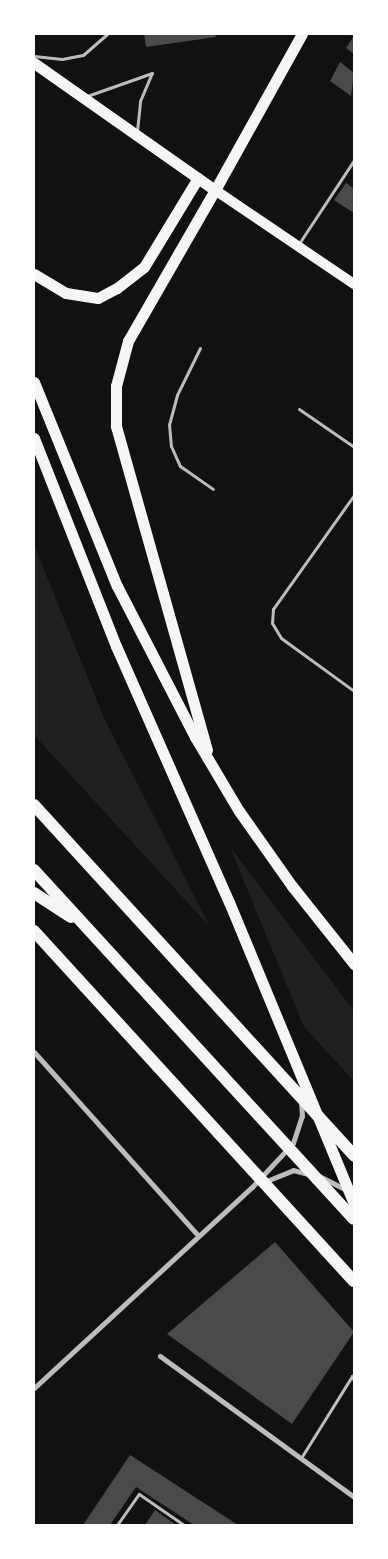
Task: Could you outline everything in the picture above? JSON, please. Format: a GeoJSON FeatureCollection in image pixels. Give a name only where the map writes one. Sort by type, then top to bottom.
{"type":"FeatureCollection","features":[{"type":"Feature","properties":{"kind":"highway"},"geometry":{"type":"LineString","coordinates":[[34,805],[354,1156]]}},
{"type":"Feature","properties":{"kind":"highway"},"geometry":{"type":"LineString","coordinates":[[34,870],[267,1121],[354,1219]]}},
{"type":"Feature","properties":{"kind":"highway"},"geometry":{"type":"LineString","coordinates":[[34,893],[85,927]]}},
{"type":"Feature","properties":{"kind":"highway"},"geometry":{"type":"LineString","coordinates":[[34,931],[354,1281]]}},
{"type":"Feature","properties":{"kind":"main road"},"geometry":{"type":"LineString","coordinates":[[210,763],[116,426],[116,386],[128,342],[302,34]]}},
{"type":"Feature","properties":{"kind":"main road"},"geometry":{"type":"LineString","coordinates":[[34,63],[215,190],[354,284]]}},
{"type":"Feature","properties":{"kind":"main road"},"geometry":{"type":"LineString","coordinates":[[34,274],[66,293],[98,298],[117,288],[144,267],[198,178]]}},
{"type":"Feature","properties":{"kind":"main road"},"geometry":{"type":"LineString","coordinates":[[34,382],[116,586],[210,763],[292,886],[354,964]]}},
{"type":"Feature","properties":{"kind":"main road"},"geometry":{"type":"LineString","coordinates":[[34,438],[116,646],[184,796],[300,1070],[354,1204]]}},
{"type":"Feature","properties":{"kind":"street"},"geometry":{"type":"LineString","coordinates":[[34,1052],[197,1234]]}},
{"type":"Feature","properties":{"kind":"street"},"geometry":{"type":"LineString","coordinates":[[34,1388],[197,1234],[252,1187],[293,1143],[302,1116],[300,1070]]}},
{"type":"Feature","properties":{"kind":"street"},"geometry":{"type":"LineString","coordinates":[[252,1187],[293,1170],[324,1177],[350,1192]]}},
{"type":"Feature","properties":{"kind":"street"},"geometry":{"type":"LineString","coordinates":[[160,1356],[354,1497]]}},
{"type":"Feature","properties":{"kind":"lane"},"geometry":{"type":"LineString","coordinates":[[34,56],[62,59],[83,55],[106,34]]}},
{"type":"Feature","properties":{"kind":"lane"},"geometry":{"type":"LineString","coordinates":[[80,96],[93,96],[152,73],[140,101],[137,136]]}},
{"type":"Feature","properties":{"kind":"lane"},"geometry":{"type":"LineString","coordinates":[[298,245],[354,160]]}},
{"type":"Feature","properties":{"kind":"lane"},"geometry":{"type":"LineString","coordinates":[[200,348],[177,395],[169,424],[171,446],[180,466],[213,489]]}},
{"type":"Feature","properties":{"kind":"lane"},"geometry":{"type":"LineString","coordinates":[[299,409],[354,447]]}},
{"type":"Feature","properties":{"kind":"lane"},"geometry":{"type":"LineString","coordinates":[[354,494],[273,608],[272,623],[281,638],[354,691]]}},
{"type":"Feature","properties":{"kind":"lane"},"geometry":{"type":"LineString","coordinates":[[301,1459],[352,1376],[354,1382]]}},
{"type":"Feature","properties":{"kind":"lane"},"geometry":{"type":"LineString","coordinates":[[117,1525],[139,1494],[184,1525]]}},
{"type":"Feature","properties":{"kind":"shaded area"},"geometry":{"type":"Polygon","coordinates":[[[34,545],[104,718],[210,927],[34,735],[34,545]]]}},
{"type":"Feature","properties":{"kind":"shaded area"},"geometry":{"type":"Polygon","coordinates":[[[230,847],[354,1011],[354,1081],[304,1027],[230,847]]]}},
{"type":"Feature","properties":{"kind":"building"},"geometry":{"type":"Polygon","coordinates":[[[144,34],[215,34],[216,37],[146,47],[144,34]]]}},
{"type":"Feature","properties":{"kind":"building"},"geometry":{"type":"Polygon","coordinates":[[[354,36],[354,54],[346,48],[354,36]]]}},
{"type":"Feature","properties":{"kind":"building"},"geometry":{"type":"Polygon","coordinates":[[[340,62],[354,73],[351,96],[330,81],[340,62]]]}},
{"type":"Feature","properties":{"kind":"building"},"geometry":{"type":"Polygon","coordinates":[[[346,183],[354,189],[354,213],[334,200],[346,183]]]}},
{"type":"Feature","properties":{"kind":"building"},"geometry":{"type":"Polygon","coordinates":[[[275,1242],[354,1332],[292,1424],[167,1334],[275,1242]]]}},
{"type":"Feature","properties":{"kind":"building"},"geometry":{"type":"Polygon","coordinates":[[[130,1455],[238,1525],[194,1525],[136,1487],[110,1525],[83,1525],[130,1455]]]}},
{"type":"Feature","properties":{"kind":"building"},"geometry":{"type":"Polygon","coordinates":[[[155,1510],[176,1525],[145,1525],[155,1510]]]}}]}
